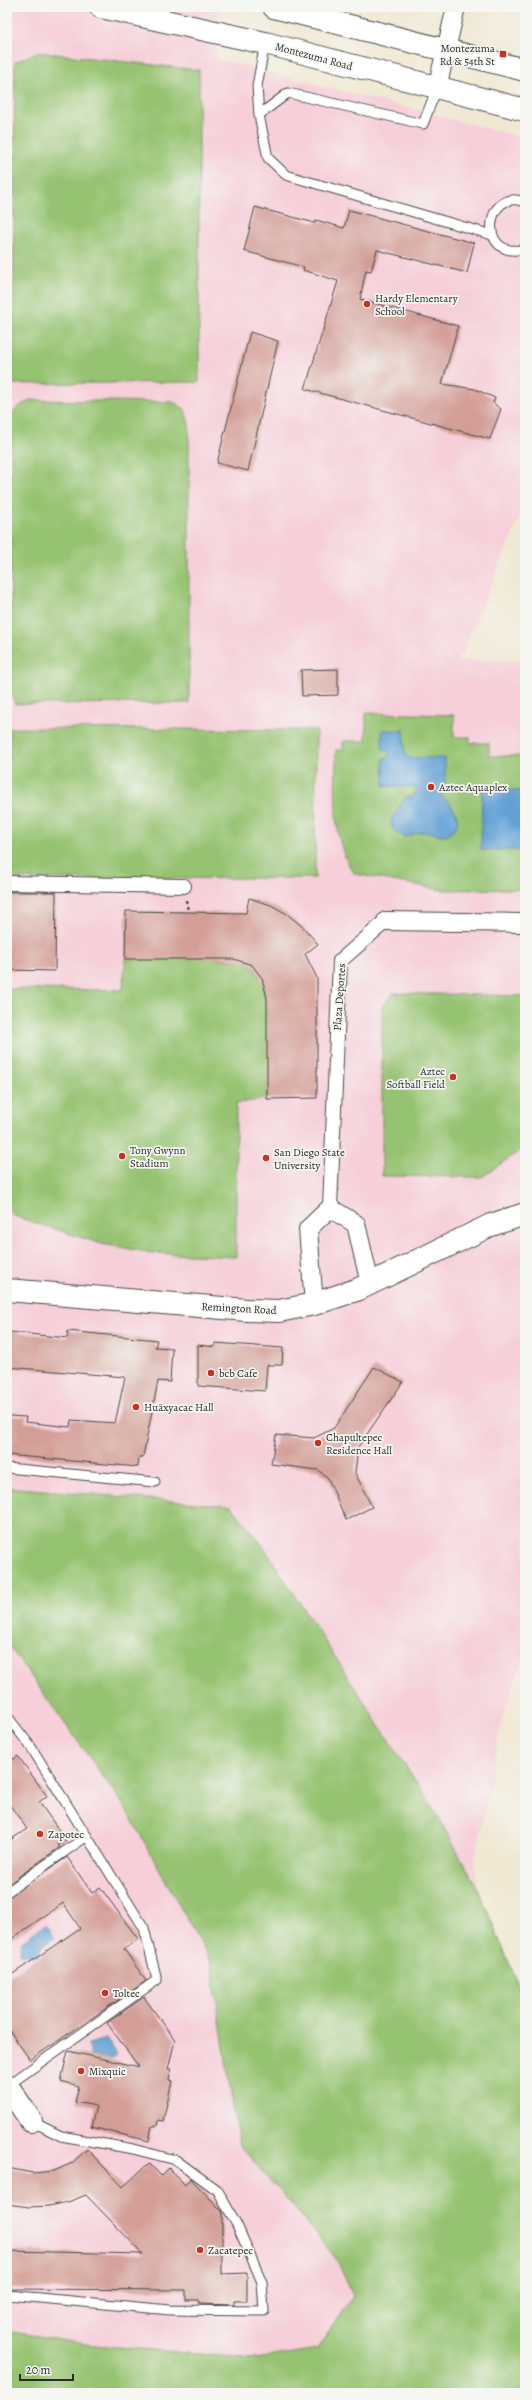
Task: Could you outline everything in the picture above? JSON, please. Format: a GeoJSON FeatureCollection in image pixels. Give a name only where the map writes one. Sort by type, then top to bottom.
{"type":"FeatureCollection","features":[{"type":"Feature","properties":{"kind":"main road","name":"Montezuma Road"},"geometry":{"type":"LineString","coordinates":[[101,7],[264,42],[525,110]]}},
{"type":"Feature","properties":{"kind":"main road"},"geometry":{"type":"LineString","coordinates":[[274,7],[525,70]]}},
{"type":"Feature","properties":{"kind":"main road","name":"Remington Road"},"geometry":{"type":"LineString","coordinates":[[7,1290],[247,1310],[277,1311],[314,1304],[370,1284],[491,1225],[525,1214]]}},
{"type":"Feature","properties":{"kind":"main road"},"geometry":{"type":"LineString","coordinates":[[7,2086],[22,2112]]}},
{"type":"Feature","properties":{"kind":"street"},"geometry":{"type":"LineString","coordinates":[[437,88],[456,7]]}},
{"type":"Feature","properties":{"kind":"street"},"geometry":{"type":"LineString","coordinates":[[7,883],[184,886]]}},
{"type":"Feature","properties":{"kind":"street","name":"Plaza Deportes"},"geometry":{"type":"LineString","coordinates":[[330,1208],[340,961],[386,922],[525,923]]}},
{"type":"Feature","properties":{"kind":"street"},"geometry":{"type":"LineString","coordinates":[[314,1304],[308,1229],[330,1208],[356,1224],[370,1284]]}},
{"type":"Feature","properties":{"kind":"lane"},"geometry":{"type":"LineString","coordinates":[[264,42],[257,86],[259,115],[268,158],[286,175],[492,235],[502,247],[508,250],[525,249]]}},
{"type":"Feature","properties":{"kind":"lane"},"geometry":{"type":"LineString","coordinates":[[259,115],[288,93],[423,124],[437,88]]}},
{"type":"Feature","properties":{"kind":"lane"},"geometry":{"type":"LineString","coordinates":[[492,235],[491,220],[498,207],[513,200],[525,202]]}},
{"type":"Feature","properties":{"kind":"lane"},"geometry":{"type":"LineString","coordinates":[[7,1468],[155,1482]]}},
{"type":"Feature","properties":{"kind":"lane"},"geometry":{"type":"LineString","coordinates":[[7,1716],[31,1747],[144,1928],[157,1980],[7,2086]]}},
{"type":"Feature","properties":{"kind":"lane"},"geometry":{"type":"LineString","coordinates":[[7,1892],[86,1836]]}},
{"type":"Feature","properties":{"kind":"lane"},"geometry":{"type":"LineString","coordinates":[[7,2295],[170,2310],[264,2311],[262,2282],[237,2225],[218,2191],[176,2160],[133,2149],[61,2136],[22,2112]]}},
{"type":"Feature","properties":{"kind":"shaded area","name":"San Diego State University"},"geometry":{"type":"Polygon","coordinates":[[[7,7],[219,7],[217,59],[525,138],[525,505],[462,654],[456,661],[525,660],[525,1654],[503,1716],[475,1859],[478,1889],[525,2001],[525,2393],[7,2393],[7,7]]]}},
{"type":"Feature","properties":{"kind":"green space"},"geometry":{"type":"Polygon","coordinates":[[[38,52],[199,70],[199,382],[13,384],[15,62],[38,52]]]}},
{"type":"Feature","properties":{"kind":"green space"},"geometry":{"type":"Polygon","coordinates":[[[30,400],[173,402],[185,409],[189,425],[189,703],[15,704],[11,694],[11,416],[18,407],[30,400]]]}},
{"type":"Feature","properties":{"kind":"green space","name":"Aztec Aquaplex"},"geometry":{"type":"Polygon","coordinates":[[[366,713],[454,715],[454,737],[470,737],[470,743],[489,743],[489,756],[525,756],[525,889],[443,890],[355,874],[341,847],[338,831],[335,798],[336,750],[343,750],[343,741],[366,741],[366,713]]]}},
{"type":"Feature","properties":{"kind":"green space"},"geometry":{"type":"Polygon","coordinates":[[[10,728],[316,730],[315,878],[8,879],[10,728]]]}},
{"type":"Feature","properties":{"kind":"green space","name":"Tony Gwynn Stadium"},"geometry":{"type":"Polygon","coordinates":[[[192,958],[229,960],[243,962],[252,966],[259,976],[264,991],[267,1009],[267,1099],[236,1103],[236,1257],[153,1253],[102,1244],[14,1216],[7,1208],[7,989],[123,990],[125,959],[192,958]]]}},
{"type":"Feature","properties":{"kind":"green space","name":"Aztec Softball Field"},"geometry":{"type":"Polygon","coordinates":[[[393,993],[525,996],[525,1147],[482,1177],[382,1176],[382,1007],[393,993]]]}},
{"type":"Feature","properties":{"kind":"green space"},"geometry":{"type":"Polygon","coordinates":[[[7,1487],[231,1506],[263,1546],[433,1808],[478,1889],[525,2001],[525,2393],[7,2393],[7,2331],[84,2344],[256,2359],[317,2349],[353,2296],[337,2260],[299,2213],[239,2145],[211,1962],[125,1807],[7,1643],[7,1487]]]}},
{"type":"Feature","properties":{"kind":"water"},"geometry":{"type":"Polygon","coordinates":[[[382,730],[404,730],[405,754],[409,758],[445,758],[445,786],[441,786],[441,796],[453,808],[458,818],[455,829],[450,833],[440,835],[422,832],[404,837],[396,832],[392,827],[392,818],[403,803],[405,797],[413,797],[417,790],[414,787],[384,786],[383,758],[387,758],[390,753],[382,748],[382,730]]]}},
{"type":"Feature","properties":{"kind":"water"},"geometry":{"type":"Polygon","coordinates":[[[482,790],[525,791],[525,850],[481,850],[482,790]]]}},
{"type":"Feature","properties":{"kind":"water"},"geometry":{"type":"Polygon","coordinates":[[[46,1924],[55,1938],[41,1946],[39,1953],[34,1956],[20,1954],[22,1941],[46,1924]]]}},
{"type":"Feature","properties":{"kind":"water"},"geometry":{"type":"Polygon","coordinates":[[[106,2039],[117,2054],[113,2059],[90,2056],[87,2044],[106,2039]]]}},
{"type":"Feature","properties":{"kind":"building"},"geometry":{"type":"Polygon","coordinates":[[[255,207],[315,223],[316,220],[344,228],[349,210],[474,243],[467,273],[377,250],[371,271],[366,270],[360,299],[458,326],[442,384],[475,389],[495,398],[493,403],[501,409],[490,439],[305,389],[338,281],[303,270],[304,267],[244,251],[255,207]]]}},
{"type":"Feature","properties":{"kind":"building"},"geometry":{"type":"Polygon","coordinates":[[[250,332],[278,341],[248,471],[217,463],[250,332]]]}},
{"type":"Feature","properties":{"kind":"building"},"geometry":{"type":"Polygon","coordinates":[[[338,669],[338,695],[302,696],[301,670],[338,669]]]}},
{"type":"Feature","properties":{"kind":"building"},"geometry":{"type":"Polygon","coordinates":[[[7,892],[56,892],[55,971],[7,970],[7,892]]]}},
{"type":"Feature","properties":{"kind":"building"},"geometry":{"type":"Polygon","coordinates":[[[249,898],[271,905],[287,914],[304,928],[318,944],[305,954],[317,978],[317,1098],[267,1099],[267,998],[262,978],[252,965],[234,959],[125,959],[126,911],[246,913],[249,898]]]}},
{"type":"Feature","properties":{"kind":"building","name":"Huāxyacac Hall"},"geometry":{"type":"Polygon","coordinates":[[[68,1331],[157,1340],[155,1347],[172,1348],[170,1382],[158,1381],[143,1457],[139,1457],[138,1467],[7,1455],[7,1416],[26,1417],[25,1422],[70,1427],[71,1420],[115,1423],[125,1377],[7,1367],[7,1343],[10,1343],[10,1332],[67,1338],[68,1331]]]}},
{"type":"Feature","properties":{"kind":"building"},"geometry":{"type":"Polygon","coordinates":[[[215,1343],[283,1348],[282,1365],[267,1365],[265,1391],[198,1386],[198,1345],[215,1347],[215,1343]]]}},
{"type":"Feature","properties":{"kind":"building","name":"Chapultepec Residence Hall"},"geometry":{"type":"Polygon","coordinates":[[[374,1367],[403,1382],[358,1447],[355,1473],[372,1507],[346,1520],[328,1478],[318,1470],[271,1464],[276,1435],[314,1438],[334,1428],[374,1367]]]}},
{"type":"Feature","properties":{"kind":"building","name":"Zapotec"},"geometry":{"type":"Polygon","coordinates":[[[18,1756],[47,1796],[39,1802],[66,1840],[58,1845],[60,1847],[7,1885],[7,1842],[27,1829],[7,1801],[7,1763],[18,1756]]]}},
{"type":"Feature","properties":{"kind":"building"},"geometry":{"type":"Polygon","coordinates":[[[67,1857],[92,1893],[100,1887],[138,1939],[124,1949],[146,1981],[30,2060],[7,2027],[7,1978],[80,1928],[63,1903],[7,1942],[7,1898],[67,1857]]]}},
{"type":"Feature","properties":{"kind":"building","name":"Mixquic"},"geometry":{"type":"Polygon","coordinates":[[[144,1997],[175,2040],[168,2069],[171,2069],[169,2080],[172,2081],[163,2121],[158,2120],[157,2126],[152,2126],[149,2141],[91,2127],[96,2106],[75,2102],[79,2086],[61,2081],[68,2051],[139,2067],[107,2023],[144,1997]]]}},
{"type":"Feature","properties":{"kind":"building"},"geometry":{"type":"Polygon","coordinates":[[[87,2149],[123,2187],[149,2163],[161,2176],[169,2168],[185,2185],[191,2178],[222,2211],[222,2274],[247,2273],[247,2301],[234,2301],[234,2305],[199,2304],[199,2300],[186,2300],[186,2290],[7,2289],[7,2251],[143,2254],[86,2195],[68,2202],[49,2206],[29,2207],[7,2204],[7,2168],[33,2173],[54,2171],[72,2163],[87,2149]]]}},
{"type":"Feature","properties":{"kind":"place","name":"Montezuma Rd & 54th St"},"geometry":{"type":"Point","coordinates":[503,54]}},
{"type":"Feature","properties":{"kind":"place","name":"Hardy Elementary School"},"geometry":{"type":"Point","coordinates":[367,304]}},
{"type":"Feature","properties":{"kind":"place","name":"Aztec Aquaplex"},"geometry":{"type":"Point","coordinates":[431,787]}},
{"type":"Feature","properties":{"kind":"place","name":"Aztec Softball Field"},"geometry":{"type":"Point","coordinates":[453,1077]}},
{"type":"Feature","properties":{"kind":"place","name":"Tony Gwynn Stadium"},"geometry":{"type":"Point","coordinates":[122,1156]}},
{"type":"Feature","properties":{"kind":"place","name":"San Diego State University"},"geometry":{"type":"Point","coordinates":[266,1158]}},
{"type":"Feature","properties":{"kind":"place","name":"bcb Cafe"},"geometry":{"type":"Point","coordinates":[211,1373]}},
{"type":"Feature","properties":{"kind":"place","name":"Huāxyacac Hall"},"geometry":{"type":"Point","coordinates":[136,1407]}},
{"type":"Feature","properties":{"kind":"place","name":"Chapultepec Residence Hall"},"geometry":{"type":"Point","coordinates":[318,1443]}},
{"type":"Feature","properties":{"kind":"place","name":"Zapotec"},"geometry":{"type":"Point","coordinates":[40,1834]}},
{"type":"Feature","properties":{"kind":"place","name":"Toltec"},"geometry":{"type":"Point","coordinates":[105,1993]}},
{"type":"Feature","properties":{"kind":"place","name":"Mixquic"},"geometry":{"type":"Point","coordinates":[81,2071]}},
{"type":"Feature","properties":{"kind":"place","name":"Zacatepec"},"geometry":{"type":"Point","coordinates":[200,2250]}}]}
